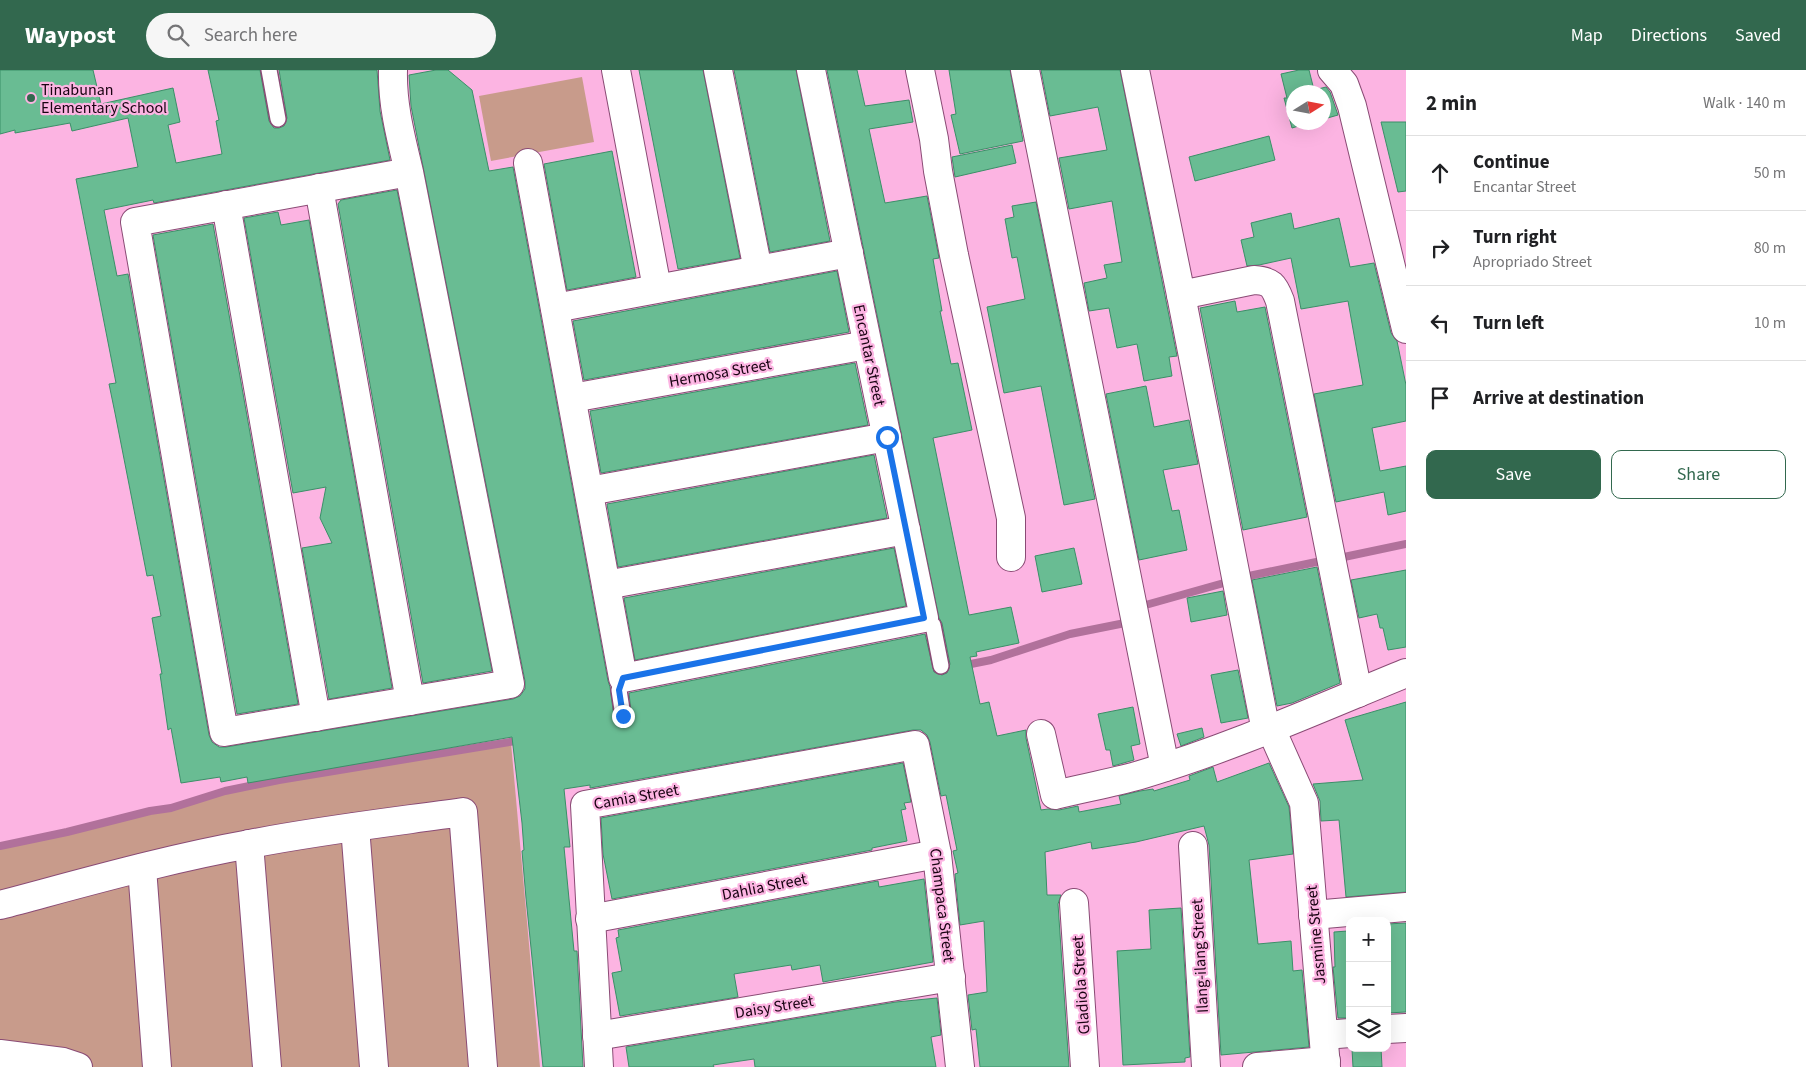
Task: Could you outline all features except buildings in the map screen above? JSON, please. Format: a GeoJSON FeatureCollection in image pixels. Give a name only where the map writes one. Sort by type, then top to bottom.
{"type":"FeatureCollection","features":[{"type":"Feature","properties":{"kind":"street"},"geometry":{"type":"LineString","coordinates":[[394,70],[395,111],[409,172],[510,684],[224,732],[135,222],[409,172]]}},
{"type":"Feature","properties":{"kind":"street"},"geometry":{"type":"LineString","coordinates":[[616,70],[657,288]]}},
{"type":"Feature","properties":{"kind":"street"},"geometry":{"type":"LineString","coordinates":[[718,70],[758,270]]}},
{"type":"Feature","properties":{"kind":"street","name":"Encantar Street"},"geometry":{"type":"LineString","coordinates":[[811,70],[924,618]]}},
{"type":"Feature","properties":{"kind":"street"},"geometry":{"type":"LineString","coordinates":[[920,70],[954,255],[1011,518],[1011,556]]}},
{"type":"Feature","properties":{"kind":"street"},"geometry":{"type":"LineString","coordinates":[[1024,70],[1165,767]]}},
{"type":"Feature","properties":{"kind":"street","name":"Jasmine Street"},"geometry":{"type":"LineString","coordinates":[[1135,70],[1269,730],[1304,803],[1313,915],[1331,1049]]}},
{"type":"Feature","properties":{"kind":"street"},"geometry":{"type":"LineString","coordinates":[[1332,70],[1344,84],[1352,106],[1406,328]]}},
{"type":"Feature","properties":{"kind":"street"},"geometry":{"type":"LineString","coordinates":[[528,163],[623,678],[924,618]]}},
{"type":"Feature","properties":{"kind":"street"},"geometry":{"type":"LineString","coordinates":[[319,188],[410,701]]}},
{"type":"Feature","properties":{"kind":"street"},"geometry":{"type":"LineString","coordinates":[[226,206],[316,717]]}},
{"type":"Feature","properties":{"kind":"street"},"geometry":{"type":"LineString","coordinates":[[555,308],[849,253]]}},
{"type":"Feature","properties":{"kind":"street"},"geometry":{"type":"LineString","coordinates":[[1181,295],[1254,280],[1265,280],[1276,288],[1358,693]]}},
{"type":"Feature","properties":{"kind":"street","name":"Hermosa Street"},"geometry":{"type":"LineString","coordinates":[[572,398],[868,345]]}},
{"type":"Feature","properties":{"kind":"street"},"geometry":{"type":"LineString","coordinates":[[589,491],[887,437]]}},
{"type":"Feature","properties":{"kind":"street"},"geometry":{"type":"LineString","coordinates":[[606,585],[906,530]]}},
{"type":"Feature","properties":{"kind":"street"},"geometry":{"type":"LineString","coordinates":[[1041,734],[1055,795],[1139,776],[1165,767],[1269,730],[1406,673]]}},
{"type":"Feature","properties":{"kind":"street","name":"Champaca Street"},"geometry":{"type":"LineString","coordinates":[[915,745],[937,854],[952,977],[960,1067]]}},
{"type":"Feature","properties":{"kind":"street","name":"Camia Street"},"geometry":{"type":"LineString","coordinates":[[599,1067],[585,806],[915,745]]}},
{"type":"Feature","properties":{"kind":"street"},"geometry":{"type":"LineString","coordinates":[[0,905],[142,868],[249,844],[464,812],[483,1067]]}},
{"type":"Feature","properties":{"kind":"street"},"geometry":{"type":"LineString","coordinates":[[354,827],[374,1067]]}},
{"type":"Feature","properties":{"kind":"street"},"geometry":{"type":"LineString","coordinates":[[249,844],[267,1067]]}},
{"type":"Feature","properties":{"kind":"street","name":"Ilang-ilang Street"},"geometry":{"type":"LineString","coordinates":[[1193,846],[1206,1067]]}},
{"type":"Feature","properties":{"kind":"street","name":"Dahlia Street"},"geometry":{"type":"LineString","coordinates":[[590,919],[937,854]]}},
{"type":"Feature","properties":{"kind":"street"},"geometry":{"type":"LineString","coordinates":[[142,868],[157,1067]]}},
{"type":"Feature","properties":{"kind":"street","name":"Gladiola Street"},"geometry":{"type":"LineString","coordinates":[[1074,903],[1086,1067]]}},
{"type":"Feature","properties":{"kind":"street"},"geometry":{"type":"LineString","coordinates":[[1313,915],[1406,907]]}},
{"type":"Feature","properties":{"kind":"street","name":"Daisy Street"},"geometry":{"type":"LineString","coordinates":[[597,1036],[952,977]]}},
{"type":"Feature","properties":{"kind":"street"},"geometry":{"type":"LineString","coordinates":[[1391,1029],[1406,1028]]}},
{"type":"Feature","properties":{"kind":"street"},"geometry":{"type":"LineString","coordinates":[[1257,1067],[1331,1049]]}},
{"type":"Feature","properties":{"kind":"street"},"geometry":{"type":"LineString","coordinates":[[0,1054],[63,1062],[78,1067]]}},
{"type":"Feature","properties":{"kind":"lane"},"geometry":{"type":"LineString","coordinates":[[269,70],[278,119]]}},
{"type":"Feature","properties":{"kind":"lane","name":"Encantar Street"},"geometry":{"type":"LineString","coordinates":[[924,618],[933,625],[941,666]]}},
{"type":"Feature","properties":{"kind":"lane"},"geometry":{"type":"LineString","coordinates":[[623,678],[619,690],[623,716]]}},
{"type":"Feature","properties":{"kind":"shaded area"},"geometry":{"type":"Polygon","coordinates":[[[582,77],[594,142],[491,161],[479,96],[582,77]]]}},
{"type":"Feature","properties":{"kind":"shaded area"},"geometry":{"type":"Polygon","coordinates":[[[511,743],[540,1067],[0,1067],[0,846],[67,832],[149,811],[171,808],[225,791],[279,780],[511,743]]]}},
{"type":"Feature","properties":{"kind":"waterway"},"geometry":{"type":"LineString","coordinates":[[1344,557],[1406,544]]}},
{"type":"Feature","properties":{"kind":"waterway"},"geometry":{"type":"LineString","coordinates":[[1244,577],[1326,560]]}},
{"type":"Feature","properties":{"kind":"waterway"},"geometry":{"type":"LineString","coordinates":[[1142,606],[1231,581]]}},
{"type":"Feature","properties":{"kind":"waterway"},"geometry":{"type":"LineString","coordinates":[[961,666],[991,660],[1070,634],[1130,622]]}},
{"type":"Feature","properties":{"kind":"waterway"},"geometry":{"type":"LineString","coordinates":[[0,846],[67,832],[150,811],[171,808],[225,791],[279,780],[522,740]]}},
{"type":"Feature","properties":{"kind":"place","name":"Tinabunan Elementary School"},"geometry":{"type":"Point","coordinates":[31,98]}},
{"type":"Feature","properties":{"kind":"route"},"geometry":{"type":"LineString","coordinates":[[623,716],[619,690],[623,678],[924,618],[887,437]]}}]}
